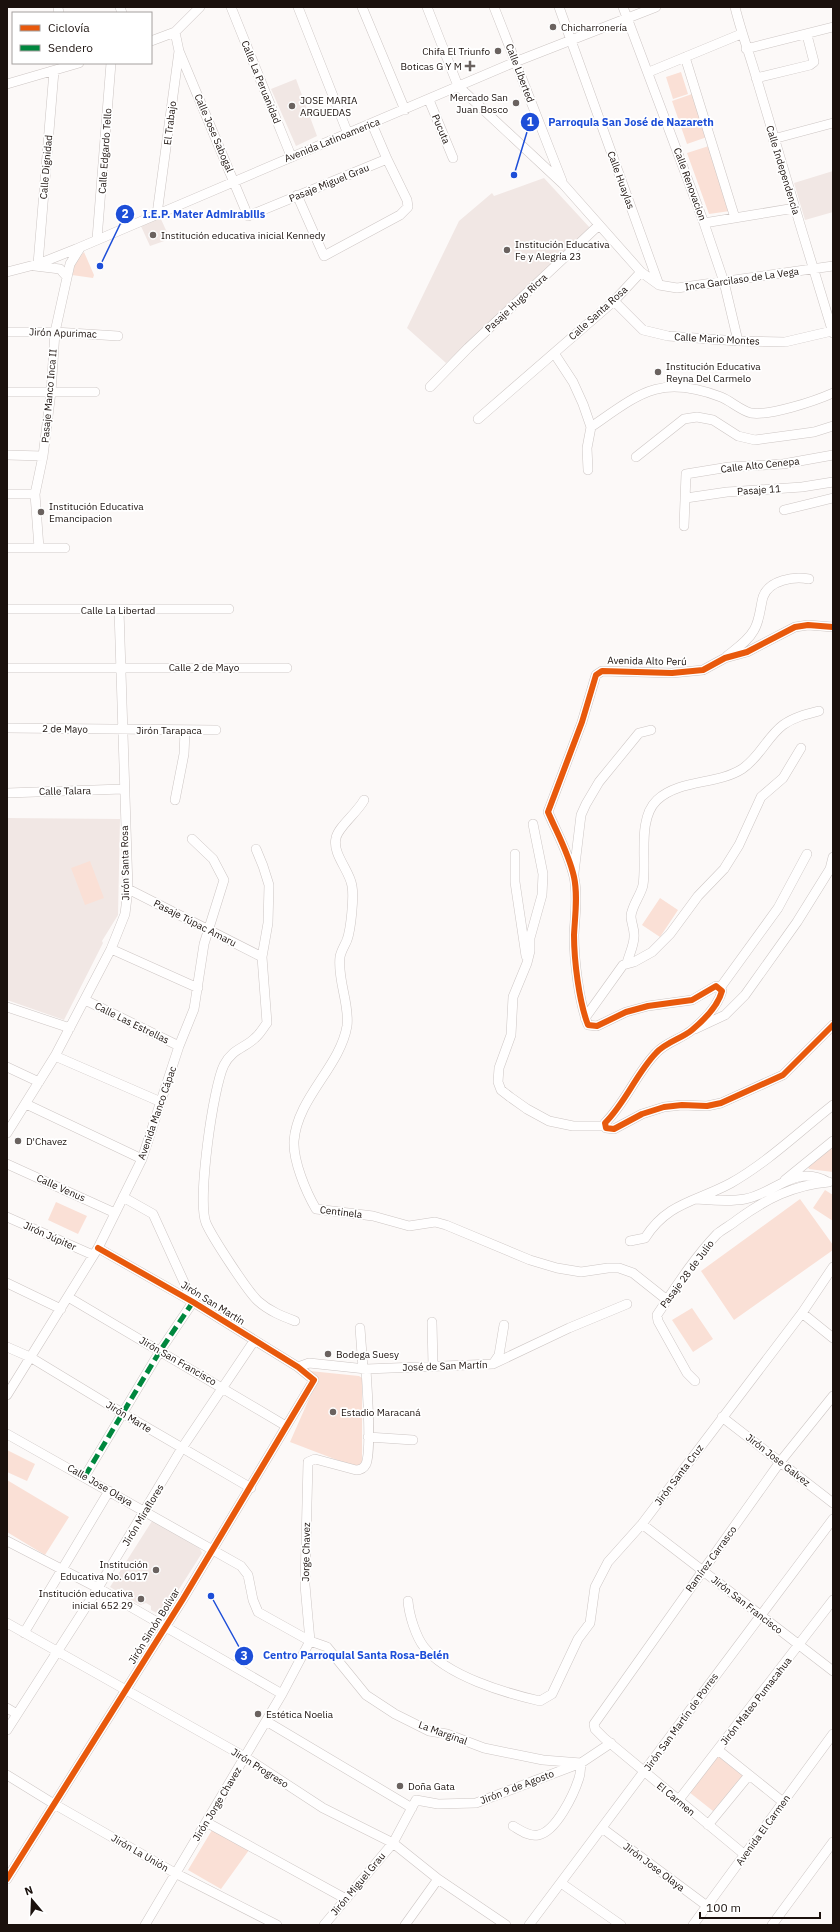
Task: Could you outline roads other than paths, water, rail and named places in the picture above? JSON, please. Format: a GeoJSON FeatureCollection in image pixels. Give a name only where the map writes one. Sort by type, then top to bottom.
{"type":"FeatureCollection","features":[{"type":"Feature","properties":{"kind":"street","name":"Calle La Peruanidad"},"geometry":{"type":"LineString","coordinates":[[232,7],[291,156]]}},
{"type":"Feature","properties":{"kind":"street"},"geometry":{"type":"LineString","coordinates":[[298,7],[348,134]]}},
{"type":"Feature","properties":{"kind":"street"},"geometry":{"type":"LineString","coordinates":[[362,7],[405,110]]}},
{"type":"Feature","properties":{"kind":"street","name":"Inca Garcilaso de La Vega"},"geometry":{"type":"LineString","coordinates":[[428,7],[458,86],[563,184],[641,272],[659,285],[677,288],[833,266]]}},
{"type":"Feature","properties":{"kind":"street","name":"Calle Liberted"},"geometry":{"type":"LineString","coordinates":[[494,7],[563,184]]}},
{"type":"Feature","properties":{"kind":"street","name":"Calle Huaylas"},"geometry":{"type":"LineString","coordinates":[[559,7],[659,285]]}},
{"type":"Feature","properties":{"kind":"street","name":"Calle Renovacion"},"geometry":{"type":"LineString","coordinates":[[623,7],[649,72],[704,223],[724,282],[738,341]]}},
{"type":"Feature","properties":{"kind":"street","name":"Avenida Latinoamerica"},"geometry":{"type":"LineString","coordinates":[[7,272],[34,265],[80,247],[291,156],[429,100],[515,62],[656,7]]}},
{"type":"Feature","properties":{"kind":"street","name":"Calle Independencia"},"geometry":{"type":"LineString","coordinates":[[735,7],[741,34],[756,78],[812,270],[833,332]]}},
{"type":"Feature","properties":{"kind":"street"},"geometry":{"type":"LineString","coordinates":[[152,41],[175,32],[195,9]]}},
{"type":"Feature","properties":{"kind":"street"},"geometry":{"type":"LineString","coordinates":[[746,50],[833,28]]}},
{"type":"Feature","properties":{"kind":"street","name":"El Trabajo"},"geometry":{"type":"LineString","coordinates":[[157,214],[179,51],[175,32]]}},
{"type":"Feature","properties":{"kind":"street"},"geometry":{"type":"LineString","coordinates":[[649,72],[741,34]]}},
{"type":"Feature","properties":{"kind":"street"},"geometry":{"type":"LineString","coordinates":[[756,78],[810,65],[814,62],[807,35]]}},
{"type":"Feature","properties":{"kind":"street","name":"Calle Jose Sabogal"},"geometry":{"type":"LineString","coordinates":[[179,51],[248,216]]}},
{"type":"Feature","properties":{"kind":"street"},"geometry":{"type":"LineString","coordinates":[[685,57],[735,218]]}},
{"type":"Feature","properties":{"kind":"street","name":"Calle Edgardo Tello"},"geometry":{"type":"LineString","coordinates":[[97,240],[111,64]]}},
{"type":"Feature","properties":{"kind":"street"},"geometry":{"type":"LineString","coordinates":[[7,84],[67,65]]}},
{"type":"Feature","properties":{"kind":"street","name":"Calle Dignidad"},"geometry":{"type":"LineString","coordinates":[[34,265],[54,70]]}},
{"type":"Feature","properties":{"kind":"street","name":"Pucuta"},"geometry":{"type":"LineString","coordinates":[[429,100],[453,158]]}},
{"type":"Feature","properties":{"kind":"street"},"geometry":{"type":"LineString","coordinates":[[297,196],[324,256],[400,215],[408,207],[407,200],[372,124]]}},
{"type":"Feature","properties":{"kind":"street"},"geometry":{"type":"LineString","coordinates":[[773,139],[833,124]]}},
{"type":"Feature","properties":{"kind":"street","name":"Pasaje Miguel Grau"},"geometry":{"type":"LineString","coordinates":[[248,216],[387,159]]}},
{"type":"Feature","properties":{"kind":"street"},"geometry":{"type":"LineString","coordinates":[[704,223],[795,208]]}},
{"type":"Feature","properties":{"kind":"street","name":"Pasaje Hugo Ricra"},"geometry":{"type":"LineString","coordinates":[[430,387],[468,348],[599,225]]}},
{"type":"Feature","properties":{"kind":"street","name":"Pasaje Manco Inca II"},"geometry":{"type":"LineString","coordinates":[[39,548],[35,494],[43,456],[51,392],[55,332],[70,264],[80,247]]}},
{"type":"Feature","properties":{"kind":"street"},"geometry":{"type":"LineString","coordinates":[[34,265],[60,269],[67,277]]}},
{"type":"Feature","properties":{"kind":"street","name":"Calle Santa Rosa"},"geometry":{"type":"LineString","coordinates":[[478,419],[614,301],[641,272]]}},
{"type":"Feature","properties":{"kind":"street","name":"Calle Mario Montes"},"geometry":{"type":"LineString","coordinates":[[614,301],[643,330],[668,336],[738,341],[785,342],[833,332]]}},
{"type":"Feature","properties":{"kind":"street","name":"Jirón Apurimac"},"geometry":{"type":"LineString","coordinates":[[7,332],[55,332],[118,336]]}},
{"type":"Feature","properties":{"kind":"street"},"geometry":{"type":"LineString","coordinates":[[554,353],[573,382],[584,404],[591,427],[587,448],[588,470]]}},
{"type":"Feature","properties":{"kind":"street"},"geometry":{"type":"LineString","coordinates":[[591,427],[629,400],[655,388],[684,386],[723,398],[750,412],[760,413],[788,408],[833,393]]}},
{"type":"Feature","properties":{"kind":"street"},"geometry":{"type":"LineString","coordinates":[[7,392],[95,392]]}},
{"type":"Feature","properties":{"kind":"street"},"geometry":{"type":"LineString","coordinates":[[636,457],[684,419],[697,417],[713,420],[738,436],[756,440],[814,432],[833,426]]}},
{"type":"Feature","properties":{"kind":"street"},"geometry":{"type":"LineString","coordinates":[[7,455],[43,456]]}},
{"type":"Feature","properties":{"kind":"street","name":"Calle Alto Cenepa"},"geometry":{"type":"LineString","coordinates":[[686,498],[686,474],[730,467],[784,464],[833,455]]}},
{"type":"Feature","properties":{"kind":"street","name":"Pasaje 11"},"geometry":{"type":"LineString","coordinates":[[686,498],[727,492],[802,487],[833,482]]}},
{"type":"Feature","properties":{"kind":"street"},"geometry":{"type":"LineString","coordinates":[[7,494],[35,494]]}},
{"type":"Feature","properties":{"kind":"street"},"geometry":{"type":"LineString","coordinates":[[684,526],[686,498]]}},
{"type":"Feature","properties":{"kind":"street"},"geometry":{"type":"LineString","coordinates":[[784,510],[833,498]]}},
{"type":"Feature","properties":{"kind":"street"},"geometry":{"type":"LineString","coordinates":[[7,548],[65,548]]}},
{"type":"Feature","properties":{"kind":"street"},"geometry":{"type":"LineString","coordinates":[[725,658],[749,638],[756,629],[764,597],[771,587],[792,578],[809,579]]}},
{"type":"Feature","properties":{"kind":"street","name":"Calle La Libertad"},"geometry":{"type":"LineString","coordinates":[[7,609],[229,609]]}},
{"type":"Feature","properties":{"kind":"street","name":"Jirón Santa Rosa"},"geometry":{"type":"LineString","coordinates":[[7,1133],[55,1056],[111,949],[125,914],[128,889],[123,789],[123,729],[119,610]]}},
{"type":"Feature","properties":{"kind":"street","name":"Avenida Alto Perú"},"geometry":{"type":"LineString","coordinates":[[574,876],[559,835],[548,812],[582,722],[596,675],[602,671],[612,670],[690,672],[703,670],[725,658],[748,652],[795,627],[808,625],[833,627]]}},
{"type":"Feature","properties":{"kind":"street"},"geometry":{"type":"LineString","coordinates":[[7,668],[121,667]]}},
{"type":"Feature","properties":{"kind":"street","name":"Calle 2 de Mayo"},"geometry":{"type":"LineString","coordinates":[[121,667],[287,668]]}},
{"type":"Feature","properties":{"kind":"street"},"geometry":{"type":"LineString","coordinates":[[627,963],[634,937],[631,916],[642,887],[646,822],[651,809],[658,800],[677,789],[733,774],[750,762],[783,725],[798,716],[820,711]]}},
{"type":"Feature","properties":{"kind":"street","name":"2 de Mayo"},"geometry":{"type":"LineString","coordinates":[[7,728],[123,729]]}},
{"type":"Feature","properties":{"kind":"street","name":"Jirón Tarapaca"},"geometry":{"type":"LineString","coordinates":[[123,729],[185,731],[216,730]]}},
{"type":"Feature","properties":{"kind":"street"},"geometry":{"type":"LineString","coordinates":[[651,730],[639,733],[599,782],[581,815],[574,876],[576,892],[574,936],[576,969],[585,1018],[588,1025],[597,1026],[626,1012],[648,1006],[692,1000],[710,988],[716,986],[720,988]]}},
{"type":"Feature","properties":{"kind":"street"},"geometry":{"type":"LineString","coordinates":[[175,800],[184,754],[185,731]]}},
{"type":"Feature","properties":{"kind":"street"},"geometry":{"type":"LineString","coordinates":[[585,1018],[624,965],[634,962],[652,952],[670,934],[706,887],[724,869],[739,845],[761,796],[783,778],[801,748]]}},
{"type":"Feature","properties":{"kind":"street","name":"Calle Talara"},"geometry":{"type":"LineString","coordinates":[[7,793],[123,789]]}},
{"type":"Feature","properties":{"kind":"street","name":"Centinela"},"geometry":{"type":"LineString","coordinates":[[364,800],[358,810],[340,829],[335,839],[336,848],[353,888],[351,926],[340,956],[340,972],[347,1025],[342,1040],[330,1065],[297,1124],[294,1142],[300,1176],[316,1209],[373,1216],[409,1226],[435,1222],[446,1225],[530,1260],[557,1268],[581,1272],[619,1268],[633,1273],[667,1300]]}},
{"type":"Feature","properties":{"kind":"street"},"geometry":{"type":"LineString","coordinates":[[534,824],[542,874],[542,895],[530,938],[530,951],[527,963],[513,996],[510,1035],[498,1075],[501,1090],[527,1109],[549,1121],[573,1126],[605,1126],[609,1130],[614,1129],[642,1114],[664,1107],[682,1105],[707,1106],[721,1103],[783,1075],[833,1025]]}},
{"type":"Feature","properties":{"kind":"street","name":"Avenida Manco Cápac"},"geometry":{"type":"LineString","coordinates":[[7,1395],[96,1252],[142,1159],[179,1046],[194,1009],[204,944],[224,880],[214,859],[192,839]]}},
{"type":"Feature","properties":{"kind":"street"},"geometry":{"type":"LineString","coordinates":[[256,849],[269,885],[268,923],[262,958],[267,1023],[255,1038],[237,1048],[224,1064],[217,1086],[206,1153],[203,1212],[206,1223],[215,1238],[257,1301],[275,1313],[295,1321]]}},
{"type":"Feature","properties":{"kind":"street"},"geometry":{"type":"LineString","coordinates":[[515,854],[515,882],[527,963]]}},
{"type":"Feature","properties":{"kind":"street"},"geometry":{"type":"LineString","coordinates":[[720,988],[778,908],[807,854]]}},
{"type":"Feature","properties":{"kind":"street"},"geometry":{"type":"LineString","coordinates":[[605,1126],[605,1123],[625,1099],[656,1054],[668,1044],[692,1030],[709,1024],[725,1015],[745,995],[809,902],[830,868],[833,858]]}},
{"type":"Feature","properties":{"kind":"street","name":"Pasaje Túpac Amaru"},"geometry":{"type":"LineString","coordinates":[[128,889],[262,958]]}},
{"type":"Feature","properties":{"kind":"street"},"geometry":{"type":"LineString","coordinates":[[111,949],[198,988]]}},
{"type":"Feature","properties":{"kind":"street"},"geometry":{"type":"LineString","coordinates":[[692,1030],[720,1000],[722,991],[720,988]]}},
{"type":"Feature","properties":{"kind":"street","name":"Calle Las Estrellas"},"geometry":{"type":"LineString","coordinates":[[85,1000],[179,1046]]}},
{"type":"Feature","properties":{"kind":"street"},"geometry":{"type":"LineString","coordinates":[[7,1007],[70,1028]]}},
{"type":"Feature","properties":{"kind":"street"},"geometry":{"type":"LineString","coordinates":[[55,1056],[161,1102]]}},
{"type":"Feature","properties":{"kind":"street"},"geometry":{"type":"LineString","coordinates":[[7,1067],[39,1082]]}},
{"type":"Feature","properties":{"kind":"street"},"geometry":{"type":"LineString","coordinates":[[26,1104],[142,1159]]}},
{"type":"Feature","properties":{"kind":"street"},"geometry":{"type":"LineString","coordinates":[[630,1241],[645,1238],[662,1216],[692,1199],[730,1183],[769,1157],[833,1104]]}},
{"type":"Feature","properties":{"kind":"street"},"geometry":{"type":"LineString","coordinates":[[692,1199],[747,1199],[784,1181],[833,1141]]}},
{"type":"Feature","properties":{"kind":"street","name":"Calle Venus"},"geometry":{"type":"LineString","coordinates":[[7,1164],[115,1213]]}},
{"type":"Feature","properties":{"kind":"street"},"geometry":{"type":"LineString","coordinates":[[784,1181],[811,1175],[820,1177],[831,1183]]}},
{"type":"Feature","properties":{"kind":"street","name":"Pasaje 28 de Julio"},"geometry":{"type":"LineString","coordinates":[[694,1381],[687,1373],[658,1321],[657,1316],[667,1300],[704,1249],[718,1233],[772,1197],[800,1186],[831,1183]]}},
{"type":"Feature","properties":{"kind":"street"},"geometry":{"type":"LineString","coordinates":[[85,1476],[124,1414],[160,1351],[193,1302],[153,1214],[123,1197]]}},
{"type":"Feature","properties":{"kind":"street","name":"Jirón Júpiter"},"geometry":{"type":"LineString","coordinates":[[7,1217],[96,1252]]}},
{"type":"Feature","properties":{"kind":"street","name":"Jirón San Martín"},"geometry":{"type":"LineString","coordinates":[[96,1252],[193,1302],[298,1367],[314,1380]]}},
{"type":"Feature","properties":{"kind":"street","name":"Jirón Santa Cruz"},"geometry":{"type":"LineString","coordinates":[[408,1601],[411,1618],[424,1647],[442,1663],[469,1678],[526,1698],[540,1701],[552,1694],[578,1639],[590,1623],[595,1587],[608,1562],[642,1524],[802,1313],[833,1268]]}},
{"type":"Feature","properties":{"kind":"street"},"geometry":{"type":"LineString","coordinates":[[7,1283],[61,1309]]}},
{"type":"Feature","properties":{"kind":"street","name":"Jirón San Francisco"},"geometry":{"type":"LineString","coordinates":[[68,1297],[286,1426]]}},
{"type":"Feature","properties":{"kind":"street","name":"José de San Martín"},"geometry":{"type":"LineString","coordinates":[[298,1367],[309,1364],[365,1369],[493,1364],[569,1328],[627,1304]]}},
{"type":"Feature","properties":{"kind":"street"},"geometry":{"type":"LineString","coordinates":[[802,1313],[833,1338]]}},
{"type":"Feature","properties":{"kind":"street"},"geometry":{"type":"LineString","coordinates":[[432,1322],[433,1366]]}},
{"type":"Feature","properties":{"kind":"street"},"geometry":{"type":"LineString","coordinates":[[493,1364],[499,1355],[504,1325]]}},
{"type":"Feature","properties":{"kind":"street"},"geometry":{"type":"LineString","coordinates":[[360,1328],[365,1369],[368,1437],[413,1440]]}},
{"type":"Feature","properties":{"kind":"street","name":"Jirón Miraflores"},"geometry":{"type":"LineString","coordinates":[[7,1730],[58,1652],[146,1511],[182,1448],[224,1388],[254,1341]]}},
{"type":"Feature","properties":{"kind":"street","name":"Jirón Marte"},"geometry":{"type":"LineString","coordinates":[[7,1347],[30,1357],[251,1488]]}},
{"type":"Feature","properties":{"kind":"street","name":"Jirón Simón Bolívar"},"geometry":{"type":"LineString","coordinates":[[7,1879],[126,1691],[251,1488],[314,1380]]}},
{"type":"Feature","properties":{"kind":"street","name":"Ramírez Carrasco"},"geometry":{"type":"LineString","coordinates":[[594,1724],[780,1462],[833,1396]]}},
{"type":"Feature","properties":{"kind":"street","name":"Jirón Jose Galvez"},"geometry":{"type":"LineString","coordinates":[[722,1417],[833,1503]]}},
{"type":"Feature","properties":{"kind":"street","name":"Calle Jose Olaya"},"geometry":{"type":"LineString","coordinates":[[7,1434],[85,1476],[213,1549]]}},
{"type":"Feature","properties":{"kind":"street","name":"Jorge Chavez"},"geometry":{"type":"LineString","coordinates":[[310,1641],[305,1585],[308,1462],[315,1459],[361,1470],[367,1462],[368,1437]]}},
{"type":"Feature","properties":{"kind":"street"},"geometry":{"type":"LineString","coordinates":[[24,1633],[109,1491]]}},
{"type":"Feature","properties":{"kind":"street","name":"Jirón San Martín de Porres"},"geometry":{"type":"LineString","coordinates":[[529,1925],[645,1772],[760,1614],[833,1519]]}},
{"type":"Feature","properties":{"kind":"street","name":"Jirón San Francisco"},"geometry":{"type":"LineString","coordinates":[[642,1524],[833,1671]]}},
{"type":"Feature","properties":{"kind":"street"},"geometry":{"type":"LineString","coordinates":[[7,1541],[98,1588],[164,1628],[282,1694]]}},
{"type":"Feature","properties":{"kind":"street","name":"La Marginal"},"geometry":{"type":"LineString","coordinates":[[213,1549],[245,1570],[251,1583],[253,1600],[258,1612],[310,1641],[327,1647],[366,1695],[395,1714],[429,1731],[447,1734],[484,1748],[513,1755],[580,1763]]}},
{"type":"Feature","properties":{"kind":"street","name":"Jirón Mateo Pumacahua"},"geometry":{"type":"LineString","coordinates":[[678,1801],[800,1645],[833,1600]]}},
{"type":"Feature","properties":{"kind":"street","name":"Jirón Progreso"},"geometry":{"type":"LineString","coordinates":[[7,1623],[245,1757],[323,1808],[393,1843],[438,1879],[506,1925]]}},
{"type":"Feature","properties":{"kind":"street","name":"Jirón Jorge Chavez"},"geometry":{"type":"LineString","coordinates":[[145,1925],[282,1694],[310,1641]]}},
{"type":"Feature","properties":{"kind":"street"},"geometry":{"type":"LineString","coordinates":[[7,1708],[18,1714]]}},
{"type":"Feature","properties":{"kind":"street","name":"Jirón 9 de Agosto"},"geometry":{"type":"LineString","coordinates":[[266,1721],[414,1804],[476,1803],[580,1763],[611,1743]]}},
{"type":"Feature","properties":{"kind":"street","name":"El Carmen"},"geometry":{"type":"LineString","coordinates":[[594,1724],[595,1729],[611,1743],[678,1801],[744,1855]]}},
{"type":"Feature","properties":{"kind":"street","name":"Avenida El Carmen"},"geometry":{"type":"LineString","coordinates":[[693,1925],[833,1734]]}},
{"type":"Feature","properties":{"kind":"street"},"geometry":{"type":"LineString","coordinates":[[718,1750],[784,1802]]}},
{"type":"Feature","properties":{"kind":"street"},"geometry":{"type":"LineString","coordinates":[[512,1826],[531,1835],[539,1835],[550,1828],[572,1797],[580,1776],[580,1763]]}},
{"type":"Feature","properties":{"kind":"street","name":"Jirón La Unión"},"geometry":{"type":"LineString","coordinates":[[7,1775],[54,1804],[175,1873],[277,1925]]}},
{"type":"Feature","properties":{"kind":"street"},"geometry":{"type":"LineString","coordinates":[[708,1825],[749,1775]]}},
{"type":"Feature","properties":{"kind":"street"},"geometry":{"type":"LineString","coordinates":[[393,1843],[414,1804]]}},
{"type":"Feature","properties":{"kind":"street"},"geometry":{"type":"LineString","coordinates":[[206,1822],[346,1899]]}},
{"type":"Feature","properties":{"kind":"street","name":"Jirón Jose Olaya"},"geometry":{"type":"LineString","coordinates":[[602,1828],[707,1906]]}},
{"type":"Feature","properties":{"kind":"street"},"geometry":{"type":"LineString","coordinates":[[772,1925],[833,1842]]}},
{"type":"Feature","properties":{"kind":"street","name":"Jirón Miguel Grau"},"geometry":{"type":"LineString","coordinates":[[324,1925],[393,1843]]}},
{"type":"Feature","properties":{"kind":"street"},"geometry":{"type":"LineString","coordinates":[[405,1925],[438,1879]]}},
{"type":"Feature","properties":{"kind":"street"},"geometry":{"type":"LineString","coordinates":[[561,1883],[620,1925]]}},
{"type":"Feature","properties":{"kind":"place","name":"Chicharronería"},"geometry":{"type":"Point","coordinates":[553,27]}},
{"type":"Feature","properties":{"kind":"place","name":"Chifa El Triunfo"},"geometry":{"type":"Point","coordinates":[498,51]}},
{"type":"Feature","properties":{"kind":"place","name":"Boticas G Y M"},"geometry":{"type":"Point","coordinates":[470,66]}},
{"type":"Feature","properties":{"kind":"place","name":"Mercado San Juan Bosco"},"geometry":{"type":"Point","coordinates":[516,103]}},
{"type":"Feature","properties":{"kind":"place","name":"JOSE MARIA ARGUEDAS"},"geometry":{"type":"Point","coordinates":[292,106]}},
{"type":"Feature","properties":{"kind":"place","name":"Parroquia San José de Nazareth"},"geometry":{"type":"Point","coordinates":[514,175]}},
{"type":"Feature","properties":{"kind":"place","name":"Institución educativa inicial Kennedy"},"geometry":{"type":"Point","coordinates":[153,235]}},
{"type":"Feature","properties":{"kind":"place","name":"Institución Educativa Fe y Alegría 23"},"geometry":{"type":"Point","coordinates":[507,250]}},
{"type":"Feature","properties":{"kind":"place","name":"I.E.P. Mater Admirabilis"},"geometry":{"type":"Point","coordinates":[100,266]}},
{"type":"Feature","properties":{"kind":"place","name":"Institución Educativa Reyna Del Carmelo"},"geometry":{"type":"Point","coordinates":[658,372]}},
{"type":"Feature","properties":{"kind":"place","name":"Institución Educativa Emancipacion"},"geometry":{"type":"Point","coordinates":[41,512]}},
{"type":"Feature","properties":{"kind":"place","name":"D'Chavez"},"geometry":{"type":"Point","coordinates":[18,1141]}},
{"type":"Feature","properties":{"kind":"place","name":"Bodega Suesy"},"geometry":{"type":"Point","coordinates":[328,1354]}},
{"type":"Feature","properties":{"kind":"place","name":"Estadio Maracaná"},"geometry":{"type":"Point","coordinates":[333,1412]}},
{"type":"Feature","properties":{"kind":"place","name":"Institución Educativa No. 6017"},"geometry":{"type":"Point","coordinates":[156,1570]}},
{"type":"Feature","properties":{"kind":"place","name":"Centro Parroquial Santa Rosa-Belén"},"geometry":{"type":"Point","coordinates":[211,1596]}},
{"type":"Feature","properties":{"kind":"place","name":"Institución educativa inicial 652 29"},"geometry":{"type":"Point","coordinates":[141,1599]}},
{"type":"Feature","properties":{"kind":"place","name":"Estética Noelia"},"geometry":{"type":"Point","coordinates":[258,1714]}},
{"type":"Feature","properties":{"kind":"place","name":"Doña Gata"},"geometry":{"type":"Point","coordinates":[400,1786]}}]}
